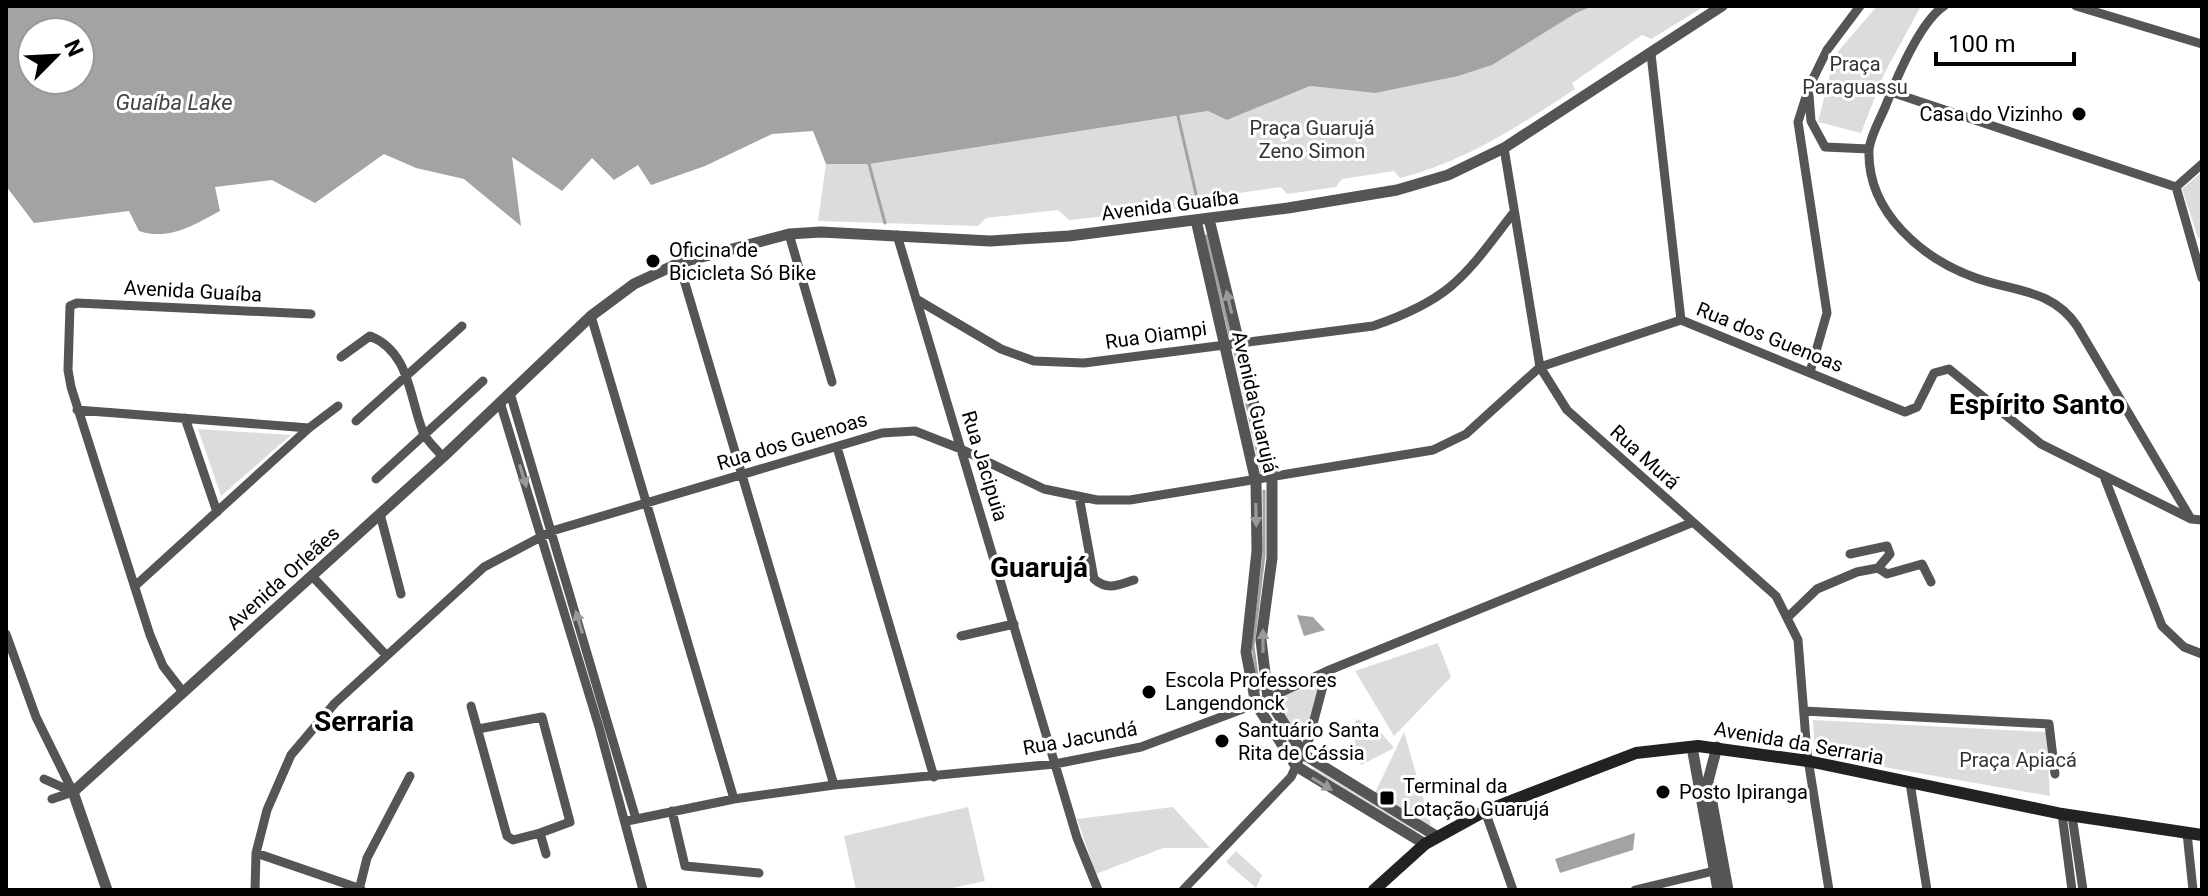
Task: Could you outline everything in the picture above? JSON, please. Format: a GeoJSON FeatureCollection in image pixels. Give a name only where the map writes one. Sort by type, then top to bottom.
{"type":"FeatureCollection","features":[{"type":"Feature","properties":{"kind":"main road","name":"Avenida da Serraria"},"geometry":{"type":"LineString","coordinates":[[1374,890],[1436,836],[1485,811],[1636,753],[1692,747],[1717,747],[1808,761],[2067,815],[2202,835]]}},
{"type":"Feature","properties":{"kind":"street","name":"Avenida Guaíba"},"geometry":{"type":"LineString","coordinates":[[591,316],[634,284],[679,263],[789,234],[897,235],[990,241],[1209,219],[1397,190],[1448,175],[1504,148],[1722,6]]}},
{"type":"Feature","properties":{"kind":"street"},"geometry":{"type":"LineString","coordinates":[[1810,372],[1827,313],[1798,122],[1809,87],[1827,50],[1860,6]]}},
{"type":"Feature","properties":{"kind":"street"},"geometry":{"type":"LineString","coordinates":[[1944,6],[1932,15],[1891,92],[1869,149],[1874,181],[1895,226],[1943,265],[1979,279],[2043,295],[2069,314],[2196,520]]}},
{"type":"Feature","properties":{"kind":"street"},"geometry":{"type":"LineString","coordinates":[[2076,6],[2202,44]]}},
{"type":"Feature","properties":{"kind":"street"},"geometry":{"type":"LineString","coordinates":[[1651,54],[1681,320]]}},
{"type":"Feature","properties":{"kind":"street"},"geometry":{"type":"LineString","coordinates":[[1809,87],[1811,121],[1825,147],[1869,149]]}},
{"type":"Feature","properties":{"kind":"street"},"geometry":{"type":"LineString","coordinates":[[1891,92],[2176,187]]}},
{"type":"Feature","properties":{"kind":"street","name":"Rua Murá"},"geometry":{"type":"LineString","coordinates":[[1504,148],[1540,367],[1567,410],[1776,596],[1798,640],[1808,761],[1829,890]]}},
{"type":"Feature","properties":{"kind":"street"},"geometry":{"type":"LineString","coordinates":[[2176,187],[2202,164]]}},
{"type":"Feature","properties":{"kind":"street"},"geometry":{"type":"LineString","coordinates":[[2176,187],[2198,247],[2202,278]]}},
{"type":"Feature","properties":{"kind":"street","name":"Rua Oiampi"},"geometry":{"type":"LineString","coordinates":[[916,299],[1001,349],[1034,361],[1084,363],[1373,326],[1412,312],[1456,286],[1514,212]]}},
{"type":"Feature","properties":{"kind":"street","name":"Avenida Guarujá"},"geometry":{"type":"LineString","coordinates":[[1209,219],[1272,479],[1272,558],[1261,640],[1268,698],[1303,754],[1436,836]]}},
{"type":"Feature","properties":{"kind":"street","name":"Avenida Guarujá"},"geometry":{"type":"LineString","coordinates":[[1196,220],[1256,482],[1257,551],[1246,652],[1256,704],[1296,766],[1425,844]]}},
{"type":"Feature","properties":{"kind":"street"},"geometry":{"type":"LineString","coordinates":[[789,234],[832,382]]}},
{"type":"Feature","properties":{"kind":"street","name":"Rua Jacipuia"},"geometry":{"type":"LineString","coordinates":[[897,235],[1077,838],[1098,890]]}},
{"type":"Feature","properties":{"kind":"street"},"geometry":{"type":"LineString","coordinates":[[679,263],[834,785]]}},
{"type":"Feature","properties":{"kind":"street","name":"Avenida Guaíba"},"geometry":{"type":"LineString","coordinates":[[77,410],[68,370],[72,304],[311,314]]}},
{"type":"Feature","properties":{"kind":"street"},"geometry":{"type":"LineString","coordinates":[[591,316],[734,799]]}},
{"type":"Feature","properties":{"kind":"street","name":"Avenida Orleães"},"geometry":{"type":"LineString","coordinates":[[73,792],[443,457],[591,316]]}},
{"type":"Feature","properties":{"kind":"street","name":"Rua dos Guenoas"},"geometry":{"type":"LineString","coordinates":[[255,890],[256,853],[267,810],[291,755],[335,703],[484,567],[552,531],[882,433],[915,431],[961,449],[1044,489],[1079,496],[1130,500],[1256,482],[1433,450],[1466,434],[1540,367],[1681,320],[1908,412],[1917,407],[1934,373],[1949,369],[2041,444],[2105,479],[2196,520]]}},
{"type":"Feature","properties":{"kind":"street"},"geometry":{"type":"LineString","coordinates":[[356,421],[462,326]]}},
{"type":"Feature","properties":{"kind":"street"},"geometry":{"type":"LineString","coordinates":[[341,357],[365,338],[374,337],[395,352],[406,376],[424,435],[443,457]]}},
{"type":"Feature","properties":{"kind":"street"},"geometry":{"type":"LineString","coordinates":[[376,479],[483,381]]}},
{"type":"Feature","properties":{"kind":"street"},"geometry":{"type":"LineString","coordinates":[[510,393],[589,655],[604,725],[632,820],[643,890]]}},
{"type":"Feature","properties":{"kind":"street"},"geometry":{"type":"LineString","coordinates":[[500,402],[578,658],[604,725]]}},
{"type":"Feature","properties":{"kind":"street"},"geometry":{"type":"LineString","coordinates":[[135,586],[309,428],[338,406]]}},
{"type":"Feature","properties":{"kind":"street"},"geometry":{"type":"LineString","coordinates":[[183,692],[163,666],[77,410],[309,428]]}},
{"type":"Feature","properties":{"kind":"street"},"geometry":{"type":"LineString","coordinates":[[185,418],[217,512]]}},
{"type":"Feature","properties":{"kind":"street"},"geometry":{"type":"LineString","coordinates":[[837,447],[934,777]]}},
{"type":"Feature","properties":{"kind":"street"},"geometry":{"type":"LineString","coordinates":[[2105,479],[2162,626],[2184,647],[2202,654]]}},
{"type":"Feature","properties":{"kind":"street"},"geometry":{"type":"LineString","coordinates":[[1079,496],[1094,579],[1102,587],[1111,588],[1134,580]]}},
{"type":"Feature","properties":{"kind":"street"},"geometry":{"type":"LineString","coordinates":[[380,514],[401,594]]}},
{"type":"Feature","properties":{"kind":"street","name":"Rua Jacundá"},"geometry":{"type":"LineString","coordinates":[[632,820],[734,799],[834,785],[1055,764],[1141,747],[1256,704],[1327,671],[1691,523]]}},
{"type":"Feature","properties":{"kind":"street"},"geometry":{"type":"LineString","coordinates":[[1787,618],[1816,589],[1857,572],[1878,568],[1890,554],[1887,546],[1850,554]]}},
{"type":"Feature","properties":{"kind":"street"},"geometry":{"type":"LineString","coordinates":[[1878,568],[1887,574],[1922,564],[1931,582]]}},
{"type":"Feature","properties":{"kind":"street"},"geometry":{"type":"LineString","coordinates":[[312,576],[386,655]]}},
{"type":"Feature","properties":{"kind":"street"},"geometry":{"type":"LineString","coordinates":[[961,636],[1014,624]]}},
{"type":"Feature","properties":{"kind":"street"},"geometry":{"type":"LineString","coordinates":[[6,634],[36,717],[73,792],[107,890]]}},
{"type":"Feature","properties":{"kind":"street"},"geometry":{"type":"LineString","coordinates":[[578,658],[589,655]]}},
{"type":"Feature","properties":{"kind":"street"},"geometry":{"type":"LineString","coordinates":[[1183,890],[1291,777],[1303,754],[1327,671]]}},
{"type":"Feature","properties":{"kind":"street"},"geometry":{"type":"LineString","coordinates":[[471,706],[508,838],[540,833],[570,822],[542,717],[478,729]]}},
{"type":"Feature","properties":{"kind":"street"},"geometry":{"type":"LineString","coordinates":[[1804,711],[2047,724],[2051,727],[2055,774]]}},
{"type":"Feature","properties":{"kind":"street"},"geometry":{"type":"LineString","coordinates":[[1692,747],[1720,870],[1728,890]]}},
{"type":"Feature","properties":{"kind":"street"},"geometry":{"type":"LineString","coordinates":[[1717,747],[1708,781],[1720,870],[1718,890]]}},
{"type":"Feature","properties":{"kind":"street"},"geometry":{"type":"LineString","coordinates":[[256,853],[361,889],[367,858],[410,776]]}},
{"type":"Feature","properties":{"kind":"street"},"geometry":{"type":"LineString","coordinates":[[44,779],[73,792]]}},
{"type":"Feature","properties":{"kind":"street"},"geometry":{"type":"LineString","coordinates":[[1910,783],[1927,890]]}},
{"type":"Feature","properties":{"kind":"street"},"geometry":{"type":"LineString","coordinates":[[52,799],[73,792]]}},
{"type":"Feature","properties":{"kind":"street"},"geometry":{"type":"LineString","coordinates":[[672,811],[685,866],[759,873]]}},
{"type":"Feature","properties":{"kind":"street"},"geometry":{"type":"LineString","coordinates":[[1485,811],[1513,890]]}},
{"type":"Feature","properties":{"kind":"street"},"geometry":{"type":"LineString","coordinates":[[2067,815],[2072,890]]}},
{"type":"Feature","properties":{"kind":"street"},"geometry":{"type":"LineString","coordinates":[[2067,815],[2083,890]]}},
{"type":"Feature","properties":{"kind":"street"},"geometry":{"type":"LineString","coordinates":[[540,833],[546,854]]}},
{"type":"Feature","properties":{"kind":"street"},"geometry":{"type":"LineString","coordinates":[[2187,833],[2193,890]]}},
{"type":"Feature","properties":{"kind":"street"},"geometry":{"type":"LineString","coordinates":[[1635,890],[1720,870]]}},
{"type":"Feature","properties":{"kind":"green space","name":"Praça Guarujá Zeno Simon"},"geometry":{"type":"Polygon","coordinates":[[[1593,6],[1705,6],[1651,39],[1642,35],[1572,83],[1575,89],[1491,141],[1447,162],[1400,178],[1394,171],[1342,179],[1336,187],[1287,194],[1281,187],[1212,197],[1203,206],[1069,220],[1058,210],[986,218],[978,226],[818,221],[826,164],[869,164],[1209,111],[1227,120],[1310,86],[1375,93],[1593,6]]]}},
{"type":"Feature","properties":{"kind":"green space","name":"Praça Paraguassu"},"geometry":{"type":"Polygon","coordinates":[[[1877,6],[1921,6],[1884,74],[1861,133],[1818,122],[1835,55],[1877,6]]]}},
{"type":"Feature","properties":{"kind":"green space"},"geometry":{"type":"Polygon","coordinates":[[[2202,172],[2202,237],[2198,238],[2182,189],[2202,172]]]}},
{"type":"Feature","properties":{"kind":"green space"},"geometry":{"type":"Polygon","coordinates":[[[198,429],[291,435],[221,496],[198,429]]]}},
{"type":"Feature","properties":{"kind":"green space"},"geometry":{"type":"Polygon","coordinates":[[[1438,643],[1451,677],[1394,736],[1355,671],[1438,643]]]}},
{"type":"Feature","properties":{"kind":"green space"},"geometry":{"type":"Polygon","coordinates":[[[1323,676],[1303,743],[1275,700],[1323,676]]]}},
{"type":"Feature","properties":{"kind":"green space"},"geometry":{"type":"Polygon","coordinates":[[[1357,719],[1378,729],[1394,748],[1361,765],[1351,728],[1357,719]]]}},
{"type":"Feature","properties":{"kind":"green space","name":"Praça Apiacá"},"geometry":{"type":"Polygon","coordinates":[[[1813,720],[2046,732],[2050,796],[1815,755],[1813,720]]]}},
{"type":"Feature","properties":{"kind":"green space"},"geometry":{"type":"Polygon","coordinates":[[[1404,732],[1431,825],[1423,826],[1373,797],[1404,732]]]}},
{"type":"Feature","properties":{"kind":"green space"},"geometry":{"type":"Polygon","coordinates":[[[1314,768],[1417,829],[1414,834],[1311,773],[1314,768]]]}},
{"type":"Feature","properties":{"kind":"green space"},"geometry":{"type":"Polygon","coordinates":[[[968,807],[985,881],[943,890],[856,890],[844,836],[968,807]]]}},
{"type":"Feature","properties":{"kind":"green space"},"geometry":{"type":"Polygon","coordinates":[[[1173,807],[1210,848],[1163,848],[1096,874],[1077,819],[1173,807]]]}},
{"type":"Feature","properties":{"kind":"green space"},"geometry":{"type":"Polygon","coordinates":[[[1236,851],[1262,875],[1256,888],[1226,862],[1236,851]]]}},
{"type":"Feature","properties":{"kind":"water","name":"Guaíba Lake"},"geometry":{"type":"Polygon","coordinates":[[[6,6],[1593,6],[1576,13],[1492,65],[1458,76],[1375,93],[1310,86],[1227,120],[1208,111],[869,164],[826,164],[813,131],[772,134],[705,166],[651,185],[638,165],[614,180],[592,158],[562,191],[512,157],[521,226],[464,179],[416,168],[384,154],[315,203],[272,180],[215,187],[220,211],[171,233],[139,231],[129,211],[34,223],[6,186],[6,6]]]}},
{"type":"Feature","properties":{"kind":"water"},"geometry":{"type":"Polygon","coordinates":[[[1297,615],[1313,617],[1325,630],[1304,636],[1297,615]]]}},
{"type":"Feature","properties":{"kind":"water"},"geometry":{"type":"Polygon","coordinates":[[[1635,833],[1633,850],[1560,873],[1555,859],[1635,833]]]}},
{"type":"Feature","properties":{"kind":"waterway"},"geometry":{"type":"LineString","coordinates":[[1178,116],[1199,207]]}},
{"type":"Feature","properties":{"kind":"waterway"},"geometry":{"type":"LineString","coordinates":[[869,164],[885,223]]}},
{"type":"Feature","properties":{"kind":"waterway"},"geometry":{"type":"LineString","coordinates":[[1206,236],[1230,335]]}},
{"type":"Feature","properties":{"kind":"waterway"},"geometry":{"type":"LineString","coordinates":[[1235,352],[1262,472]]}},
{"type":"Feature","properties":{"kind":"waterway"},"geometry":{"type":"LineString","coordinates":[[1259,690],[1253,646],[1264,555],[1264,491]]}},
{"type":"Feature","properties":{"kind":"place","name":"Casa do Vizinho"},"geometry":{"type":"Point","coordinates":[2079,114]}},
{"type":"Feature","properties":{"kind":"place","name":"Oficina de Bicicleta Só Bike"},"geometry":{"type":"Point","coordinates":[653,261]}},
{"type":"Feature","properties":{"kind":"place","name":"Escola Professores Langendonck"},"geometry":{"type":"Point","coordinates":[1149,692]}},
{"type":"Feature","properties":{"kind":"place","name":"Santuário Santa Rita de Cássia"},"geometry":{"type":"Point","coordinates":[1222,741]}},
{"type":"Feature","properties":{"kind":"place","name":"Posto Ipiranga"},"geometry":{"type":"Point","coordinates":[1663,792]}},
{"type":"Feature","properties":{"kind":"place","name":"Terminal da Lotação Guarujá"},"geometry":{"type":"Point","coordinates":[1387,798]}},
{"type":"Feature","properties":{"kind":"district","name":"Espírito Santo"},"geometry":{"type":"Point","coordinates":[2037,404]}},
{"type":"Feature","properties":{"kind":"district","name":"Guarujá"},"geometry":{"type":"Point","coordinates":[1039,567]}},
{"type":"Feature","properties":{"kind":"district","name":"Serraria"},"geometry":{"type":"Point","coordinates":[364,721]}}]}
